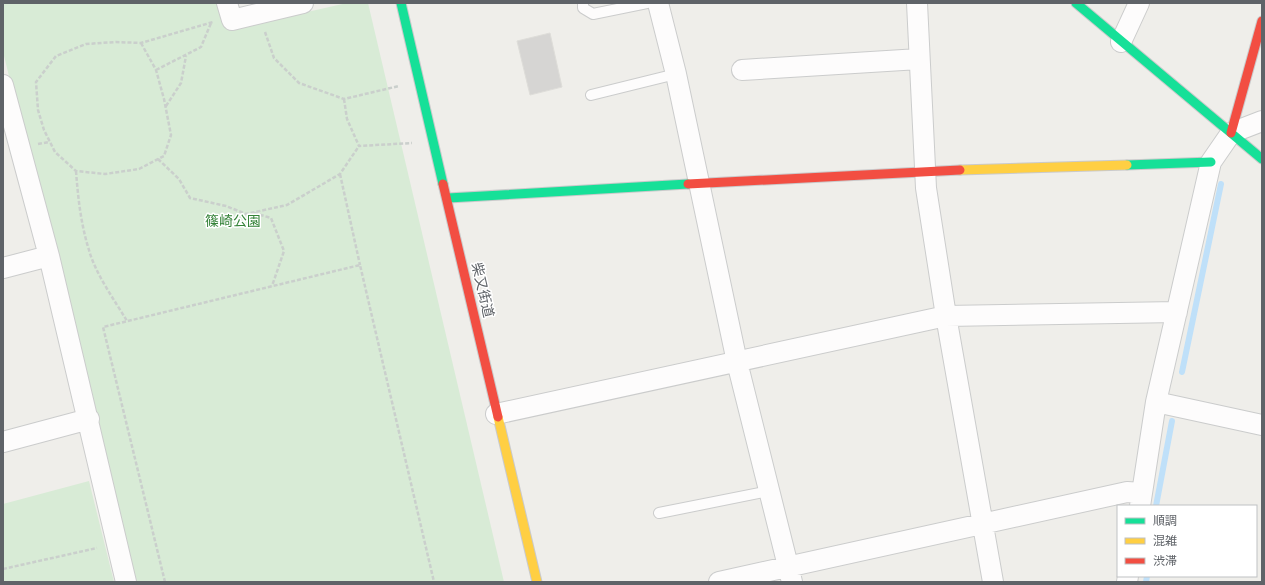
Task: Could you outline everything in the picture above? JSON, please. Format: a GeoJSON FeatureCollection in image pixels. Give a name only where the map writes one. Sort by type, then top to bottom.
{"type":"FeatureCollection","features":[{"type":"Feature","properties":{"kind":"street"},"geometry":{"type":"LineString","coordinates":[[229,9],[232,20],[303,3]]}},
{"type":"Feature","properties":{"kind":"street","name":"柴又街道"},"geometry":{"type":"LineString","coordinates":[[401,3],[448,198],[496,414],[537,582]]}},
{"type":"Feature","properties":{"kind":"street"},"geometry":{"type":"LineString","coordinates":[[658,3],[676,74],[737,362],[791,575]]}},
{"type":"Feature","properties":{"kind":"street"},"geometry":{"type":"LineString","coordinates":[[917,3],[924,171],[946,316],[993,582]]}},
{"type":"Feature","properties":{"kind":"street"},"geometry":{"type":"LineString","coordinates":[[1076,3],[1262,159]]}},
{"type":"Feature","properties":{"kind":"street"},"geometry":{"type":"LineString","coordinates":[[1121,42],[1138,3]]}},
{"type":"Feature","properties":{"kind":"street"},"geometry":{"type":"LineString","coordinates":[[719,582],[791,575],[983,524],[1127,492],[1141,500],[1156,402],[1211,162],[1231,133],[1262,21]]}},
{"type":"Feature","properties":{"kind":"street"},"geometry":{"type":"LineString","coordinates":[[742,70],[919,59]]}},
{"type":"Feature","properties":{"kind":"street"},"geometry":{"type":"LineString","coordinates":[[4,95],[48,256],[126,582]]}},
{"type":"Feature","properties":{"kind":"street"},"geometry":{"type":"LineString","coordinates":[[1231,133],[1262,121]]}},
{"type":"Feature","properties":{"kind":"street"},"geometry":{"type":"LineString","coordinates":[[448,198],[924,171],[1211,162]]}},
{"type":"Feature","properties":{"kind":"street"},"geometry":{"type":"LineString","coordinates":[[3,268],[48,256]]}},
{"type":"Feature","properties":{"kind":"street"},"geometry":{"type":"LineString","coordinates":[[496,414],[946,316],[1177,312]]}},
{"type":"Feature","properties":{"kind":"street"},"geometry":{"type":"LineString","coordinates":[[1156,402],[1262,425]]}},
{"type":"Feature","properties":{"kind":"street"},"geometry":{"type":"LineString","coordinates":[[3,442],[88,419]]}},
{"type":"Feature","properties":{"kind":"lane"},"geometry":{"type":"LineString","coordinates":[[583,3],[584,8],[593,14],[648,3]]}},
{"type":"Feature","properties":{"kind":"lane"},"geometry":{"type":"LineString","coordinates":[[591,95],[676,74]]}},
{"type":"Feature","properties":{"kind":"lane"},"geometry":{"type":"LineString","coordinates":[[659,513],[769,491]]}},
{"type":"Feature","properties":{"kind":"path"},"geometry":{"type":"LineString","coordinates":[[141,43],[156,70],[171,135],[164,156],[139,169],[105,174],[76,171],[55,152],[44,130],[38,110],[36,82],[56,56],[86,44],[116,42],[141,43],[211,23],[229,9]]}},
{"type":"Feature","properties":{"kind":"path"},"geometry":{"type":"LineString","coordinates":[[259,13],[274,58],[299,83],[344,99],[420,80]]}},
{"type":"Feature","properties":{"kind":"path"},"geometry":{"type":"LineString","coordinates":[[156,70],[201,47],[211,23]]}},
{"type":"Feature","properties":{"kind":"path"},"geometry":{"type":"LineString","coordinates":[[165,106],[181,83],[186,55]]}},
{"type":"Feature","properties":{"kind":"path"},"geometry":{"type":"LineString","coordinates":[[344,99],[347,119],[359,146]]}},
{"type":"Feature","properties":{"kind":"path"},"geometry":{"type":"LineString","coordinates":[[359,146],[434,142]]}},
{"type":"Feature","properties":{"kind":"path"},"geometry":{"type":"LineString","coordinates":[[158,159],[179,179],[190,198],[226,206],[246,214],[287,205],[340,174],[359,146]]}},
{"type":"Feature","properties":{"kind":"path"},"geometry":{"type":"LineString","coordinates":[[76,171],[79,206],[89,252],[105,284],[127,321]]}},
{"type":"Feature","properties":{"kind":"path"},"geometry":{"type":"LineString","coordinates":[[340,174],[434,582]]}},
{"type":"Feature","properties":{"kind":"path"},"geometry":{"type":"LineString","coordinates":[[253,212],[272,218],[284,251],[272,286]]}},
{"type":"Feature","properties":{"kind":"path"},"geometry":{"type":"LineString","coordinates":[[165,582],[103,327],[360,265]]}},
{"type":"Feature","properties":{"kind":"path"},"geometry":{"type":"LineString","coordinates":[[3,569],[117,543]]}},
{"type":"Feature","properties":{"kind":"green space","name":"篠崎公園"},"geometry":{"type":"Polygon","coordinates":[[[3,3],[220,3],[227,30],[347,3],[368,3],[504,582],[136,582],[3,52],[3,3]]]}},
{"type":"Feature","properties":{"kind":"green space"},"geometry":{"type":"Polygon","coordinates":[[[89,481],[114,582],[3,582],[3,504],[89,481]]]}},
{"type":"Feature","properties":{"kind":"building"},"geometry":{"type":"Polygon","coordinates":[[[550,33],[562,87],[530,95],[517,41],[550,33]]]}},
{"type":"Feature","properties":{"kind":"waterway"},"geometry":{"type":"LineString","coordinates":[[1182,372],[1221,184]]}},
{"type":"Feature","properties":{"kind":"waterway"},"geometry":{"type":"LineString","coordinates":[[1156,505],[1172,421]]}},
{"type":"Feature","properties":{"kind":"waterway"},"geometry":{"type":"LineString","coordinates":[[1146,582],[1147,577]]}},
{"type":"Feature","properties":{"kind":"traffic: fast"},"geometry":{"type":"LineString","coordinates":[[401,3],[443,184]]}},
{"type":"Feature","properties":{"kind":"traffic: fast"},"geometry":{"type":"LineString","coordinates":[[1076,3],[1262,159]]}},
{"type":"Feature","properties":{"kind":"traffic: fast"},"geometry":{"type":"LineString","coordinates":[[1127,165],[1211,162]]}},
{"type":"Feature","properties":{"kind":"traffic: fast"},"geometry":{"type":"LineString","coordinates":[[448,198],[688,184]]}},
{"type":"Feature","properties":{"kind":"traffic: slow"},"geometry":{"type":"LineString","coordinates":[[960,170],[1127,165]]}},
{"type":"Feature","properties":{"kind":"traffic: slow"},"geometry":{"type":"LineString","coordinates":[[498,417],[537,582]]}},
{"type":"Feature","properties":{"kind":"traffic: jam"},"geometry":{"type":"LineString","coordinates":[[1231,133],[1262,21]]}},
{"type":"Feature","properties":{"kind":"traffic: jam"},"geometry":{"type":"LineString","coordinates":[[688,184],[960,170]]}},
{"type":"Feature","properties":{"kind":"traffic: jam"},"geometry":{"type":"LineString","coordinates":[[443,184],[498,417]]}}]}
